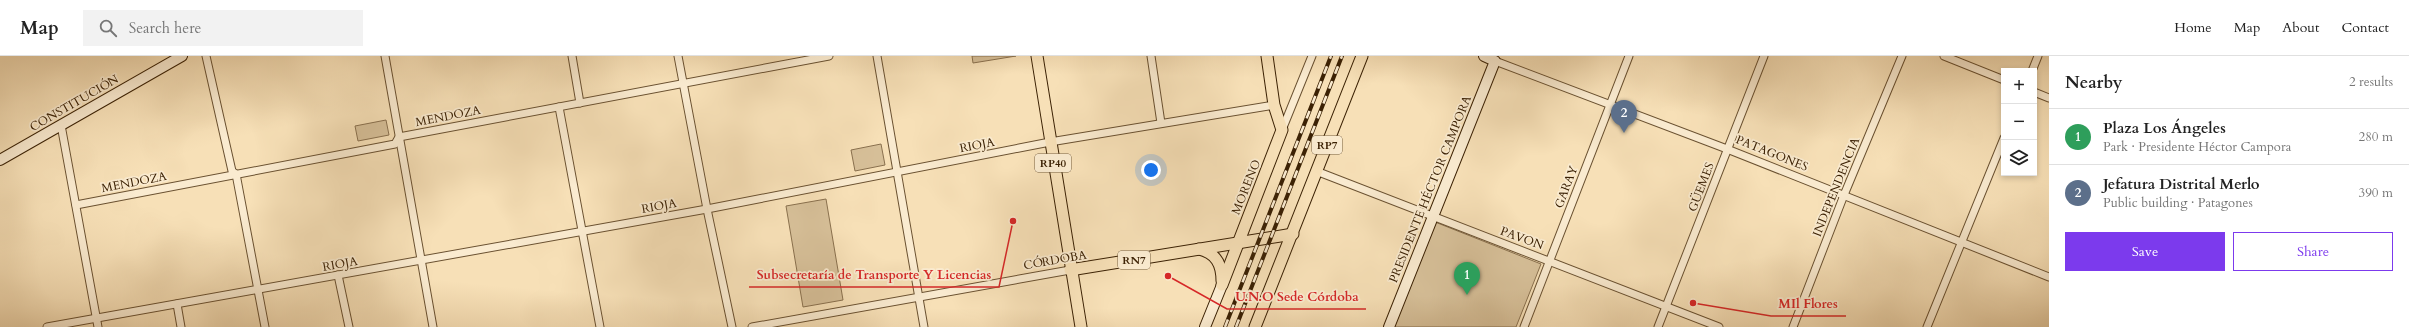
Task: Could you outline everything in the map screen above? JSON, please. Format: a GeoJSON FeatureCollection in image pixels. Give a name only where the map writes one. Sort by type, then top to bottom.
{"type":"FeatureCollection","features":[{"type":"Feature","properties":{"kind":"main road","name":"RP40"},"geometry":{"type":"LineString","coordinates":[[1037,56],[1070,270]]}},
{"type":"Feature","properties":{"kind":"main road"},"geometry":{"type":"LineString","coordinates":[[1267,56],[1274,104],[1282,130]]}},
{"type":"Feature","properties":{"kind":"main road","name":"RP7"},"geometry":{"type":"LineString","coordinates":[[1256,327],[1362,56]]}},
{"type":"Feature","properties":{"kind":"main road","name":"MORENO"},"geometry":{"type":"LineString","coordinates":[[1222,285],[1282,130]]}},
{"type":"Feature","properties":{"kind":"main road","name":"CÓRDOBA"},"geometry":{"type":"LineString","coordinates":[[1070,270],[1293,234]]}},
{"type":"Feature","properties":{"kind":"main road"},"geometry":{"type":"LineString","coordinates":[[1198,249],[1209,252],[1218,260],[1222,271],[1222,285]]}},
{"type":"Feature","properties":{"kind":"main road"},"geometry":{"type":"LineString","coordinates":[[1070,270],[1081,327]]}},
{"type":"Feature","properties":{"kind":"street","name":"CONSTITUCIÓN"},"geometry":{"type":"LineString","coordinates":[[0,160],[182,56]]}},
{"type":"Feature","properties":{"kind":"street"},"geometry":{"type":"LineString","coordinates":[[206,56],[232,171],[236,174],[265,327]]}},
{"type":"Feature","properties":{"kind":"street"},"geometry":{"type":"LineString","coordinates":[[385,56],[432,327]]}},
{"type":"Feature","properties":{"kind":"street"},"geometry":{"type":"LineString","coordinates":[[572,56],[580,103]]}},
{"type":"Feature","properties":{"kind":"street"},"geometry":{"type":"LineString","coordinates":[[678,56],[682,84],[732,327]]}},
{"type":"Feature","properties":{"kind":"street","name":"MENDOZA"},"geometry":{"type":"LineString","coordinates":[[76,205],[395,144],[399,137],[829,56]]}},
{"type":"Feature","properties":{"kind":"street"},"geometry":{"type":"LineString","coordinates":[[877,56],[924,327]]}},
{"type":"Feature","properties":{"kind":"street"},"geometry":{"type":"LineString","coordinates":[[1151,56],[1161,123]]}},
{"type":"Feature","properties":{"kind":"street","name":"MORENO"},"geometry":{"type":"LineString","coordinates":[[1282,130],[1312,56]]}},
{"type":"Feature","properties":{"kind":"street","name":"PATAGONES"},"geometry":{"type":"LineString","coordinates":[[1484,56],[1727,149],[2049,277]]}},
{"type":"Feature","properties":{"kind":"street","name":"GARAY"},"geometry":{"type":"LineString","coordinates":[[1524,327],[1629,56]]}},
{"type":"Feature","properties":{"kind":"street","name":"GÜEMES"},"geometry":{"type":"LineString","coordinates":[[1658,327],[1764,56]]}},
{"type":"Feature","properties":{"kind":"street","name":"INDEPENDENCIA"},"geometry":{"type":"LineString","coordinates":[[1793,327],[1844,196],[1902,56]]}},
{"type":"Feature","properties":{"kind":"street"},"geometry":{"type":"LineString","coordinates":[[1944,56],[2001,79]]}},
{"type":"Feature","properties":{"kind":"street"},"geometry":{"type":"LineString","coordinates":[[2033,68],[2038,56]]}},
{"type":"Feature","properties":{"kind":"street","name":"PRESIDENTE HÉCTOR CAMPORA"},"geometry":{"type":"LineString","coordinates":[[1389,327],[1495,61]]}},
{"type":"Feature","properties":{"kind":"street"},"geometry":{"type":"LineString","coordinates":[[2037,93],[2049,98]]}},
{"type":"Feature","properties":{"kind":"street","name":"RIOJA"},"geometry":{"type":"LineString","coordinates":[[47,327],[707,209],[1050,142],[1274,104]]}},
{"type":"Feature","properties":{"kind":"street"},"geometry":{"type":"LineString","coordinates":[[559,107],[600,327]]}},
{"type":"Feature","properties":{"kind":"street"},"geometry":{"type":"LineString","coordinates":[[61,125],[98,327]]}},
{"type":"Feature","properties":{"kind":"street"},"geometry":{"type":"LineString","coordinates":[[1927,327],[2003,140]]}},
{"type":"Feature","properties":{"kind":"street","name":"PAVON"},"geometry":{"type":"LineString","coordinates":[[1316,171],[1550,260],[1719,327]]}},
{"type":"Feature","properties":{"kind":"street","name":"CÓRDOBA"},"geometry":{"type":"LineString","coordinates":[[752,327],[1070,270]]}},
{"type":"Feature","properties":{"kind":"street"},"geometry":{"type":"LineString","coordinates":[[338,275],[349,327]]}},
{"type":"Feature","properties":{"kind":"street","name":"MORENO"},"geometry":{"type":"LineString","coordinates":[[1205,327],[1222,285]]}},
{"type":"Feature","properties":{"kind":"street"},"geometry":{"type":"LineString","coordinates":[[177,304],[181,327]]}},
{"type":"Feature","properties":{"kind":"shaded area"},"geometry":{"type":"Polygon","coordinates":[[[972,56],[1016,56],[973,63],[972,56]]]}},
{"type":"Feature","properties":{"kind":"shaded area"},"geometry":{"type":"Polygon","coordinates":[[[386,120],[389,135],[358,141],[355,126],[386,120]]]}},
{"type":"Feature","properties":{"kind":"shaded area"},"geometry":{"type":"Polygon","coordinates":[[[881,144],[885,165],[855,171],[851,150],[881,144]]]}},
{"type":"Feature","properties":{"kind":"shaded area"},"geometry":{"type":"Polygon","coordinates":[[[826,199],[843,300],[803,307],[786,206],[826,199]]]}},
{"type":"Feature","properties":{"kind":"shaded area"},"geometry":{"type":"Polygon","coordinates":[[[1435,222],[1541,264],[1516,327],[1394,327],[1435,222]]]}},
{"type":"Feature","properties":{"kind":"railway"},"geometry":{"type":"LineString","coordinates":[[1225,327],[1331,56]]}},
{"type":"Feature","properties":{"kind":"railway"},"geometry":{"type":"LineString","coordinates":[[1236,327],[1342,56]]}},
{"type":"Feature","properties":{"kind":"place","name":"Jefatura Distrital Merlo"},"geometry":{"type":"Point","coordinates":[1624,133]}},
{"type":"Feature","properties":{"kind":"place","name":"Subsecretaría de Transporte Y Licencias"},"geometry":{"type":"Point","coordinates":[1013,221]}},
{"type":"Feature","properties":{"kind":"place","name":"U.N.O Sede Córdoba"},"geometry":{"type":"Point","coordinates":[1168,276]}},
{"type":"Feature","properties":{"kind":"place","name":"Plaza Los Ángeles"},"geometry":{"type":"Point","coordinates":[1467,295]}},
{"type":"Feature","properties":{"kind":"place","name":"MIl Flores"},"geometry":{"type":"Point","coordinates":[1693,303]}}]}
